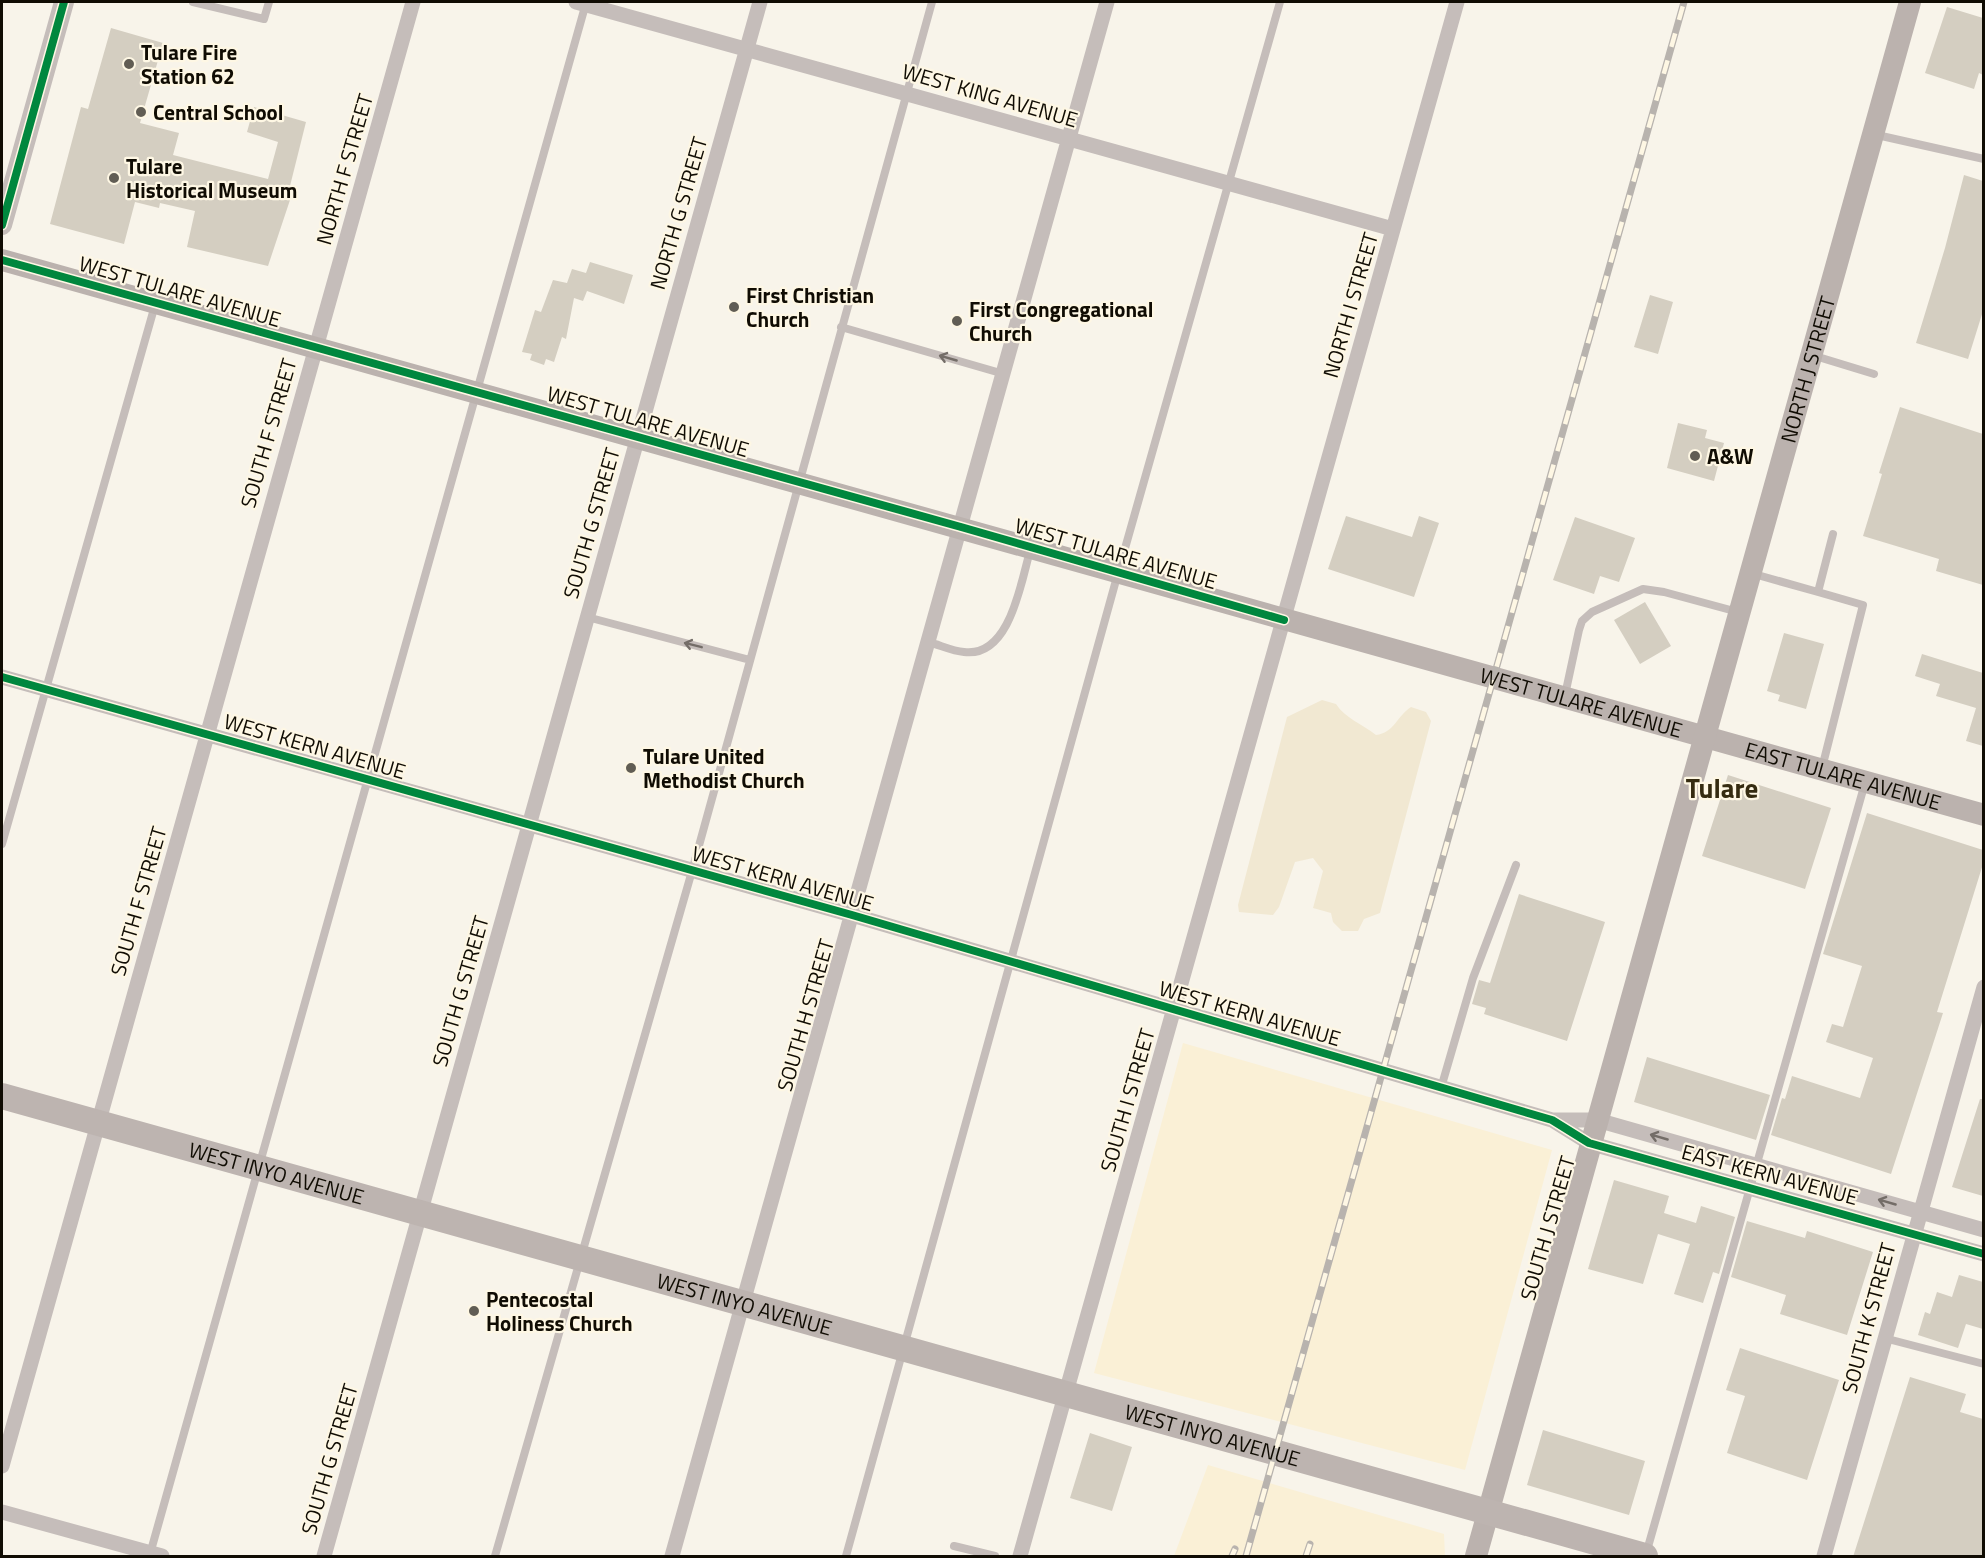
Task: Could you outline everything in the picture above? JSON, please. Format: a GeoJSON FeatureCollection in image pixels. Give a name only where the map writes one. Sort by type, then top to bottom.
{"type":"FeatureCollection","features":[{"type":"Feature","properties":{"kind":"main road","name":"NORTH J STREET"},"geometry":{"type":"LineString","coordinates":[[1703,736],[1910,2]]}},
{"type":"Feature","properties":{"kind":"main road","name":"WEST TULARE AVENUE"},"geometry":{"type":"LineString","coordinates":[[2,260],[961,527],[1564,699],[1703,736]]}},
{"type":"Feature","properties":{"kind":"main road","name":"EAST TULARE AVENUE"},"geometry":{"type":"LineString","coordinates":[[1703,736],[1983,815]]}},
{"type":"Feature","properties":{"kind":"main road","name":"SOUTH J STREET"},"geometry":{"type":"LineString","coordinates":[[1476,1557],[1703,736]]}},
{"type":"Feature","properties":{"kind":"main road","name":"WEST INYO AVENUE"},"geometry":{"type":"LineString","coordinates":[[2,1096],[1645,1556]]}},
{"type":"Feature","properties":{"kind":"street"},"geometry":{"type":"LineString","coordinates":[[2,225],[64,2]]}},
{"type":"Feature","properties":{"kind":"street","name":"NORTH F STREET"},"geometry":{"type":"LineString","coordinates":[[314,347],[412,2]]}},
{"type":"Feature","properties":{"kind":"street","name":"WEST KING AVENUE"},"geometry":{"type":"LineString","coordinates":[[582,2],[1393,229]]}},
{"type":"Feature","properties":{"kind":"street","name":"NORTH G STREET"},"geometry":{"type":"LineString","coordinates":[[637,436],[760,2]]}},
{"type":"Feature","properties":{"kind":"street","name":"SOUTH H STREET"},"geometry":{"type":"LineString","coordinates":[[672,1557],[1107,2]]}},
{"type":"Feature","properties":{"kind":"street","name":"NORTH I STREET"},"geometry":{"type":"LineString","coordinates":[[1284,620],[1457,2]]}},
{"type":"Feature","properties":{"kind":"street","name":"SOUTH F STREET"},"geometry":{"type":"LineString","coordinates":[[2,1466],[314,347]]}},
{"type":"Feature","properties":{"kind":"street","name":"SOUTH G STREET"},"geometry":{"type":"LineString","coordinates":[[324,1557],[637,436]]}},
{"type":"Feature","properties":{"kind":"street","name":"SOUTH I STREET"},"geometry":{"type":"LineString","coordinates":[[1020,1557],[1284,620]]}},
{"type":"Feature","properties":{"kind":"street","name":"WEST KERN AVENUE"},"geometry":{"type":"LineString","coordinates":[[2,677],[852,915],[1552,1120]]}},
{"type":"Feature","properties":{"kind":"street","name":"SOUTH K STREET"},"geometry":{"type":"LineString","coordinates":[[1824,1557],[1983,987]]}},
{"type":"Feature","properties":{"kind":"street","name":"EAST KERN AVENUE"},"geometry":{"type":"LineString","coordinates":[[1552,1120],[1597,1120],[1983,1230]]}},
{"type":"Feature","properties":{"kind":"street","name":"EAST KERN AVENUE"},"geometry":{"type":"LineString","coordinates":[[1552,1120],[1589,1143],[1983,1254]]}},
{"type":"Feature","properties":{"kind":"street"},"geometry":{"type":"LineString","coordinates":[[2,1512],[154,1555]]}},
{"type":"Feature","properties":{"kind":"lane"},"geometry":{"type":"LineString","coordinates":[[193,2],[264,19],[268,2]]}},
{"type":"Feature","properties":{"kind":"lane"},"geometry":{"type":"LineString","coordinates":[[154,1555],[582,2]]}},
{"type":"Feature","properties":{"kind":"lane"},"geometry":{"type":"LineString","coordinates":[[495,1557],[583,1259],[932,2]]}},
{"type":"Feature","properties":{"kind":"lane"},"geometry":{"type":"LineString","coordinates":[[846,1557],[1118,573],[1280,2]]}},
{"type":"Feature","properties":{"kind":"lane"},"geometry":{"type":"LineString","coordinates":[[1873,134],[1983,159]]}},
{"type":"Feature","properties":{"kind":"lane"},"geometry":{"type":"LineString","coordinates":[[2,844],[155,303]]}},
{"type":"Feature","properties":{"kind":"lane"},"geometry":{"type":"LineString","coordinates":[[841,327],[1004,374]]}},
{"type":"Feature","properties":{"kind":"lane"},"geometry":{"type":"LineString","coordinates":[[1810,355],[1874,374]]}},
{"type":"Feature","properties":{"kind":"lane"},"geometry":{"type":"LineString","coordinates":[[1818,592],[1833,534]]}},
{"type":"Feature","properties":{"kind":"lane"},"geometry":{"type":"LineString","coordinates":[[928,642],[967,653],[993,645],[1010,620],[1031,548]]}},
{"type":"Feature","properties":{"kind":"lane"},"geometry":{"type":"LineString","coordinates":[[1749,573],[1863,605],[1822,770]]}},
{"type":"Feature","properties":{"kind":"lane"},"geometry":{"type":"LineString","coordinates":[[1564,699],[1579,630],[1582,621],[1592,612],[1643,589],[1664,592],[1738,612]]}},
{"type":"Feature","properties":{"kind":"lane"},"geometry":{"type":"LineString","coordinates":[[587,616],[750,660]]}},
{"type":"Feature","properties":{"kind":"lane"},"geometry":{"type":"LineString","coordinates":[[1645,1556],[1865,782]]}},
{"type":"Feature","properties":{"kind":"lane"},"geometry":{"type":"LineString","coordinates":[[1441,1088],[1473,978],[1516,865]]}},
{"type":"Feature","properties":{"kind":"lane"},"geometry":{"type":"LineString","coordinates":[[1884,1338],[1983,1364]]}},
{"type":"Feature","properties":{"kind":"lane"},"geometry":{"type":"LineString","coordinates":[[954,1546],[995,1557]]}},
{"type":"Feature","properties":{"kind":"shaded area"},"geometry":{"type":"Polygon","coordinates":[[[1322,700],[1336,704],[1349,717],[1376,735],[1391,728],[1411,707],[1426,712],[1431,721],[1380,913],[1364,919],[1358,931],[1342,931],[1333,922],[1331,913],[1313,908],[1323,871],[1313,858],[1295,862],[1279,907],[1273,915],[1239,912],[1238,905],[1287,717],[1322,700]]]}},
{"type":"Feature","properties":{"kind":"shaded area"},"geometry":{"type":"Polygon","coordinates":[[[1183,1043],[1552,1150],[1465,1470],[1094,1373],[1183,1043]]]}},
{"type":"Feature","properties":{"kind":"shaded area"},"geometry":{"type":"Polygon","coordinates":[[[1208,1465],[1444,1534],[1445,1556],[1174,1556],[1208,1465]]]}},
{"type":"Feature","properties":{"kind":"building"},"geometry":{"type":"Polygon","coordinates":[[[1947,7],[1983,18],[1983,75],[1979,73],[1974,89],[1925,73],[1947,7]]]}},
{"type":"Feature","properties":{"kind":"building"},"geometry":{"type":"Polygon","coordinates":[[[111,28],[163,43],[140,123],[179,133],[173,155],[268,179],[278,142],[247,132],[254,107],[306,122],[289,190],[293,191],[268,266],[187,247],[195,211],[160,203],[159,208],[135,202],[124,244],[50,224],[81,107],[88,109],[111,28]]]}},
{"type":"Feature","properties":{"kind":"building"},"geometry":{"type":"Polygon","coordinates":[[[1964,175],[1983,181],[1983,311],[1968,359],[1916,343],[1964,175]]]}},
{"type":"Feature","properties":{"kind":"building"},"geometry":{"type":"Polygon","coordinates":[[[590,262],[633,275],[624,304],[587,291],[583,301],[574,298],[566,339],[562,337],[554,362],[546,359],[544,365],[530,360],[532,354],[522,352],[535,310],[541,312],[553,280],[567,283],[572,269],[586,273],[590,262]]]}},
{"type":"Feature","properties":{"kind":"building"},"geometry":{"type":"Polygon","coordinates":[[[1650,295],[1673,302],[1658,354],[1634,347],[1650,295]]]}},
{"type":"Feature","properties":{"kind":"building"},"geometry":{"type":"Polygon","coordinates":[[[1900,407],[1983,434],[1983,585],[1936,571],[1939,559],[1863,536],[1882,474],[1879,473],[1900,407]]]}},
{"type":"Feature","properties":{"kind":"building","name":"A&W"},"geometry":{"type":"Polygon","coordinates":[[[1678,423],[1707,430],[1705,438],[1724,443],[1714,481],[1667,468],[1678,423]]]}},
{"type":"Feature","properties":{"kind":"building"},"geometry":{"type":"Polygon","coordinates":[[[1346,516],[1412,537],[1419,516],[1439,523],[1414,597],[1328,569],[1346,516]]]}},
{"type":"Feature","properties":{"kind":"building"},"geometry":{"type":"Polygon","coordinates":[[[1575,517],[1635,538],[1619,582],[1600,576],[1594,594],[1553,580],[1575,517]]]}},
{"type":"Feature","properties":{"kind":"building"},"geometry":{"type":"Polygon","coordinates":[[[1645,602],[1671,646],[1640,664],[1614,620],[1645,602]]]}},
{"type":"Feature","properties":{"kind":"building"},"geometry":{"type":"Polygon","coordinates":[[[1784,633],[1824,644],[1806,709],[1778,701],[1780,695],[1767,691],[1784,633]]]}},
{"type":"Feature","properties":{"kind":"building"},"geometry":{"type":"Polygon","coordinates":[[[1922,654],[1983,673],[1983,746],[1966,741],[1976,708],[1936,696],[1940,684],[1915,676],[1922,654]]]}},
{"type":"Feature","properties":{"kind":"building"},"geometry":{"type":"Polygon","coordinates":[[[1728,775],[1831,808],[1805,889],[1702,856],[1728,775]]]}},
{"type":"Feature","properties":{"kind":"building"},"geometry":{"type":"Polygon","coordinates":[[[1867,813],[1983,850],[1983,864],[1937,1012],[1943,1013],[1891,1174],[1771,1135],[1782,1098],[1785,1099],[1792,1076],[1860,1098],[1873,1058],[1826,1042],[1832,1024],[1843,1027],[1862,966],[1823,954],[1867,813]]]}},
{"type":"Feature","properties":{"kind":"building"},"geometry":{"type":"Polygon","coordinates":[[[1519,894],[1605,922],[1567,1041],[1484,1014],[1486,1008],[1472,1004],[1479,980],[1490,983],[1519,894]]]}},
{"type":"Feature","properties":{"kind":"building"},"geometry":{"type":"Polygon","coordinates":[[[1647,1057],[1770,1095],[1756,1140],[1634,1102],[1647,1057]]]}},
{"type":"Feature","properties":{"kind":"building"},"geometry":{"type":"Polygon","coordinates":[[[1980,1099],[1983,1099],[1983,1196],[1952,1187],[1980,1099]]]}},
{"type":"Feature","properties":{"kind":"building"},"geometry":{"type":"Polygon","coordinates":[[[1614,1180],[1669,1196],[1664,1213],[1696,1223],[1701,1206],[1735,1217],[1719,1274],[1713,1272],[1703,1303],[1674,1294],[1690,1244],[1658,1234],[1643,1284],[1588,1269],[1614,1180]]]}},
{"type":"Feature","properties":{"kind":"building"},"geometry":{"type":"Polygon","coordinates":[[[1747,1221],[1805,1238],[1807,1231],[1873,1252],[1847,1335],[1780,1314],[1786,1295],[1731,1277],[1747,1221]]]}},
{"type":"Feature","properties":{"kind":"building"},"geometry":{"type":"Polygon","coordinates":[[[1959,1275],[1983,1282],[1983,1329],[1966,1324],[1958,1348],[1918,1335],[1925,1312],[1930,1314],[1937,1292],[1952,1297],[1959,1275]]]}},
{"type":"Feature","properties":{"kind":"building"},"geometry":{"type":"Polygon","coordinates":[[[1740,1348],[1839,1380],[1807,1480],[1727,1453],[1745,1396],[1726,1390],[1740,1348]]]}},
{"type":"Feature","properties":{"kind":"building"},"geometry":{"type":"Polygon","coordinates":[[[1910,1377],[1966,1394],[1960,1412],[1983,1419],[1983,1557],[1853,1557],[1910,1377]]]}},
{"type":"Feature","properties":{"kind":"building"},"geometry":{"type":"Polygon","coordinates":[[[1543,1430],[1645,1461],[1629,1515],[1527,1485],[1543,1430]]]}},
{"type":"Feature","properties":{"kind":"building"},"geometry":{"type":"Polygon","coordinates":[[[1090,1433],[1132,1447],[1112,1511],[1070,1498],[1090,1433]]]}},
{"type":"Feature","properties":{"kind":"railway"},"geometry":{"type":"LineString","coordinates":[[1246,1556],[1684,2]]}},
{"type":"Feature","properties":{"kind":"railway"},"geometry":{"type":"LineString","coordinates":[[1306,1556],[1310,1544]]}},
{"type":"Feature","properties":{"kind":"railway"},"geometry":{"type":"LineString","coordinates":[[1232,1556],[1235,1549]]}},
{"type":"Feature","properties":{"kind":"cycle path"},"geometry":{"type":"LineString","coordinates":[[2,225],[64,2]]}},
{"type":"Feature","properties":{"kind":"cycle path"},"geometry":{"type":"LineString","coordinates":[[2,260],[961,527],[1284,620]]}},
{"type":"Feature","properties":{"kind":"cycle path"},"geometry":{"type":"LineString","coordinates":[[2,677],[852,915],[1552,1120],[1589,1143],[1984,1254]]}},
{"type":"Feature","properties":{"kind":"place","name":"Tulare Fire Station 62"},"geometry":{"type":"Point","coordinates":[129,64]}},
{"type":"Feature","properties":{"kind":"place","name":"Central School"},"geometry":{"type":"Point","coordinates":[141,112]}},
{"type":"Feature","properties":{"kind":"place","name":"Tulare Historical Museum"},"geometry":{"type":"Point","coordinates":[114,178]}},
{"type":"Feature","properties":{"kind":"place","name":"First Christian Church"},"geometry":{"type":"Point","coordinates":[734,307]}},
{"type":"Feature","properties":{"kind":"place","name":"First Congregational Church"},"geometry":{"type":"Point","coordinates":[957,321]}},
{"type":"Feature","properties":{"kind":"place","name":"A&W"},"geometry":{"type":"Point","coordinates":[1695,456]}},
{"type":"Feature","properties":{"kind":"place","name":"Tulare United Methodist Church"},"geometry":{"type":"Point","coordinates":[631,768]}},
{"type":"Feature","properties":{"kind":"place","name":"Pentecostal Holiness Church"},"geometry":{"type":"Point","coordinates":[474,1311]}},
{"type":"Feature","properties":{"kind":"district","name":"Tulare"},"geometry":{"type":"Point","coordinates":[1722,787]}}]}
